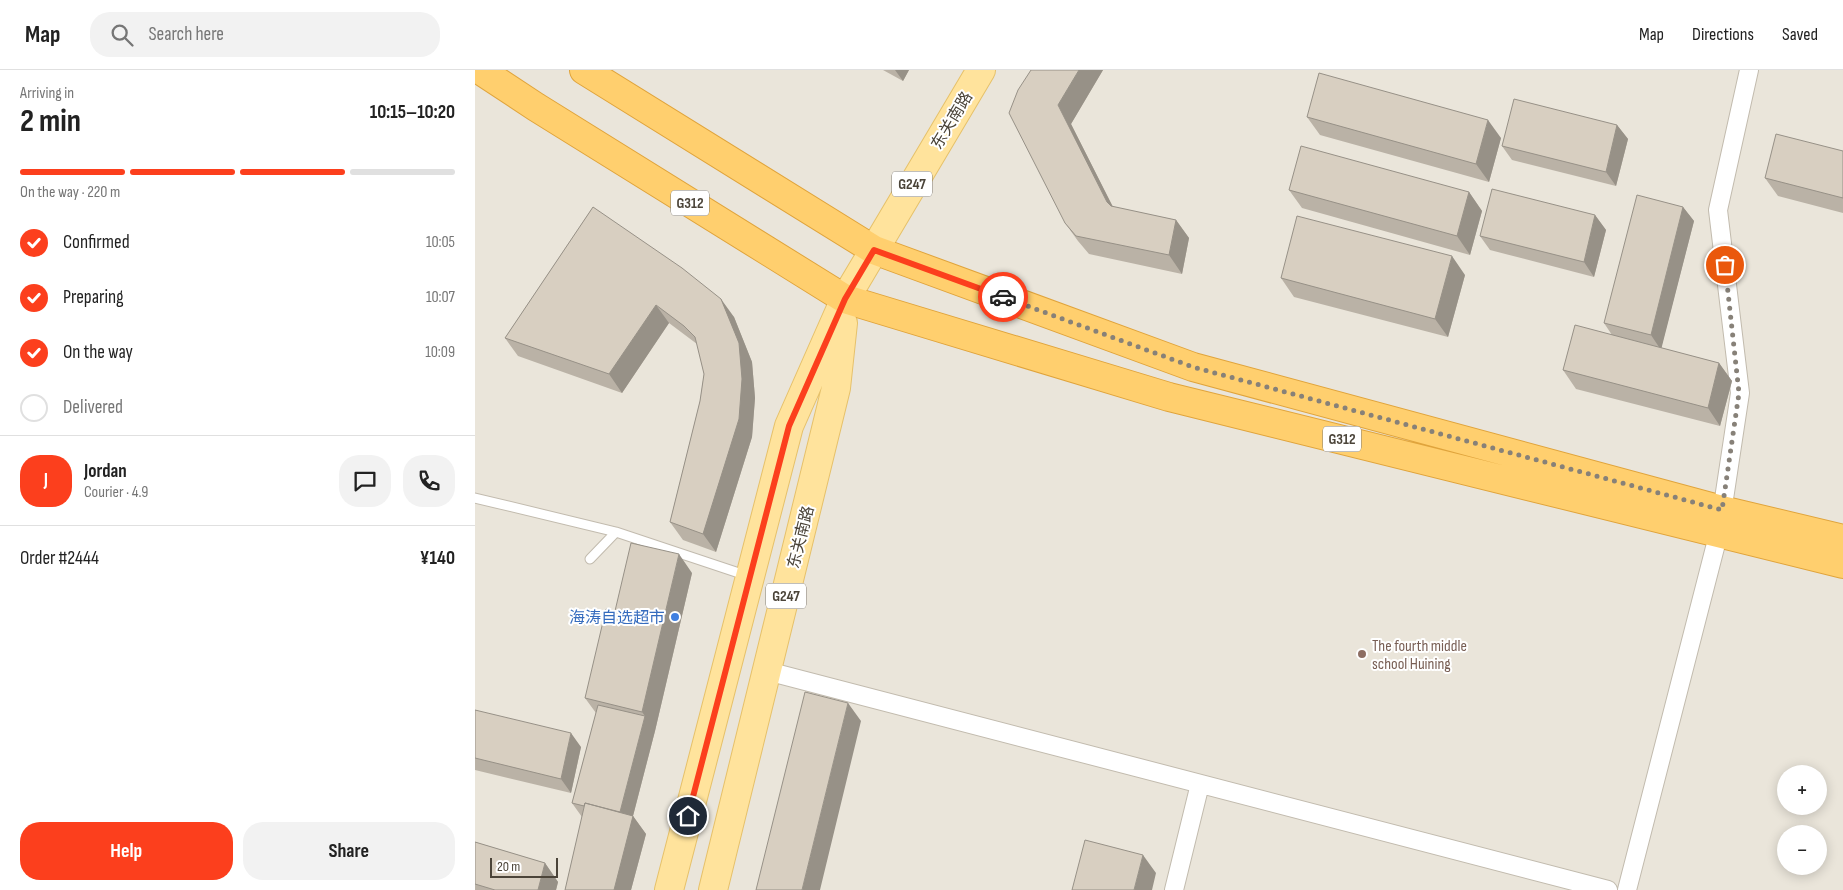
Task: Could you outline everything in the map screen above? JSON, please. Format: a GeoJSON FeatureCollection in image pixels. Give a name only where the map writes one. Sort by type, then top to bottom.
{"type":"FeatureCollection","features":[{"type":"Feature","properties":{"kind":"highway","name":"G312"},"geometry":{"type":"LineString","coordinates":[[480,70],[536,107],[845,299],[1169,397],[1721,521],[1843,539]]}},
{"type":"Feature","properties":{"kind":"highway","name":"G312"},"geometry":{"type":"LineString","coordinates":[[584,70],[874,250],[1193,367],[1721,521],[1843,564]]}},
{"type":"Feature","properties":{"kind":"main road","name":"东关南路"},"geometry":{"type":"LineString","coordinates":[[669,890],[789,426],[845,299],[981,70]]}},
{"type":"Feature","properties":{"kind":"main road","name":"东关南路"},"geometry":{"type":"LineString","coordinates":[[713,890],[836,388],[845,299]]}},
{"type":"Feature","properties":{"kind":"street"},"geometry":{"type":"LineString","coordinates":[[1627,890],[1721,521],[1739,393],[1718,210],[1749,70]]}},
{"type":"Feature","properties":{"kind":"street"},"geometry":{"type":"LineString","coordinates":[[767,671],[1609,890]]}},
{"type":"Feature","properties":{"kind":"street"},"geometry":{"type":"LineString","coordinates":[[1173,890],[1200,784]]}},
{"type":"Feature","properties":{"kind":"lane"},"geometry":{"type":"LineString","coordinates":[[475,498],[616,532],[751,577]]}},
{"type":"Feature","properties":{"kind":"lane"},"geometry":{"type":"LineString","coordinates":[[590,559],[616,532]]}},
{"type":"Feature","properties":{"kind":"shaded area"},"geometry":{"type":"Polygon","coordinates":[[[475,70],[1843,70],[1843,890],[475,890],[475,70]]]}},
{"type":"Feature","properties":{"kind":"building"},"geometry":{"type":"Polygon","coordinates":[[[1031,70],[1079,70],[1058,105],[1107,202],[1111,206],[1176,220],[1169,255],[1076,236],[1065,223],[1009,113],[1018,90],[1031,70]]]}},
{"type":"Feature","properties":{"kind":"building"},"geometry":{"type":"Polygon","coordinates":[[[1319,73],[1488,120],[1476,164],[1307,117],[1319,73]]]}},
{"type":"Feature","properties":{"kind":"building"},"geometry":{"type":"Polygon","coordinates":[[[1514,99],[1617,125],[1606,172],[1502,146],[1514,99]]]}},
{"type":"Feature","properties":{"kind":"building"},"geometry":{"type":"Polygon","coordinates":[[[1776,134],[1843,151],[1843,198],[1765,178],[1776,134]]]}},
{"type":"Feature","properties":{"kind":"building"},"geometry":{"type":"Polygon","coordinates":[[[1301,146],[1469,192],[1457,236],[1289,190],[1301,146]]]}},
{"type":"Feature","properties":{"kind":"building"},"geometry":{"type":"Polygon","coordinates":[[[1492,189],[1595,215],[1584,262],[1480,236],[1492,189]]]}},
{"type":"Feature","properties":{"kind":"building"},"geometry":{"type":"Polygon","coordinates":[[[1637,195],[1683,207],[1651,335],[1604,323],[1637,195]]]}},
{"type":"Feature","properties":{"kind":"building"},"geometry":{"type":"Polygon","coordinates":[[[593,207],[682,268],[721,299],[739,343],[742,379],[739,419],[703,534],[670,522],[700,401],[704,374],[695,337],[684,326],[656,305],[609,374],[505,338],[593,207]]]}},
{"type":"Feature","properties":{"kind":"building"},"geometry":{"type":"Polygon","coordinates":[[[1297,216],[1452,256],[1435,319],[1281,278],[1297,216]]]}},
{"type":"Feature","properties":{"kind":"building"},"geometry":{"type":"Polygon","coordinates":[[[1575,325],[1719,363],[1708,408],[1563,370],[1575,325]]]}},
{"type":"Feature","properties":{"kind":"building"},"geometry":{"type":"Polygon","coordinates":[[[631,543],[679,554],[642,712],[585,698],[606,609],[615,611],[631,543]]]}},
{"type":"Feature","properties":{"kind":"building"},"geometry":{"type":"Polygon","coordinates":[[[805,692],[848,703],[802,890],[756,890],[805,692]]]}},
{"type":"Feature","properties":{"kind":"building"},"geometry":{"type":"Polygon","coordinates":[[[598,705],[645,716],[620,812],[585,803],[584,806],[572,803],[598,705]]]}},
{"type":"Feature","properties":{"kind":"building"},"geometry":{"type":"Polygon","coordinates":[[[475,710],[571,733],[561,779],[475,758],[475,710]]]}},
{"type":"Feature","properties":{"kind":"building"},"geometry":{"type":"Polygon","coordinates":[[[585,803],[633,816],[614,890],[565,890],[585,803]]]}},
{"type":"Feature","properties":{"kind":"building"},"geometry":{"type":"Polygon","coordinates":[[[1085,840],[1143,855],[1134,890],[1072,890],[1085,840]]]}},
{"type":"Feature","properties":{"kind":"building"},"geometry":{"type":"Polygon","coordinates":[[[475,842],[545,863],[538,890],[495,890],[475,884],[475,842]]]}},
{"type":"Feature","properties":{"kind":"way so far"},"geometry":{"type":"LineString","coordinates":[[1003,297],[1193,367],[1722,510],[1739,393],[1725,265]]}},
{"type":"Feature","properties":{"kind":"place","name":"海涛自选超市"},"geometry":{"type":"Point","coordinates":[675,617]}},
{"type":"Feature","properties":{"kind":"place","name":"The fourth middle school Huining"},"geometry":{"type":"Point","coordinates":[1362,654]}},
{"type":"Feature","properties":{"kind":"route"},"geometry":{"type":"LineString","coordinates":[[688,816],[789,426],[845,299],[874,250],[1003,297]]}}]}
